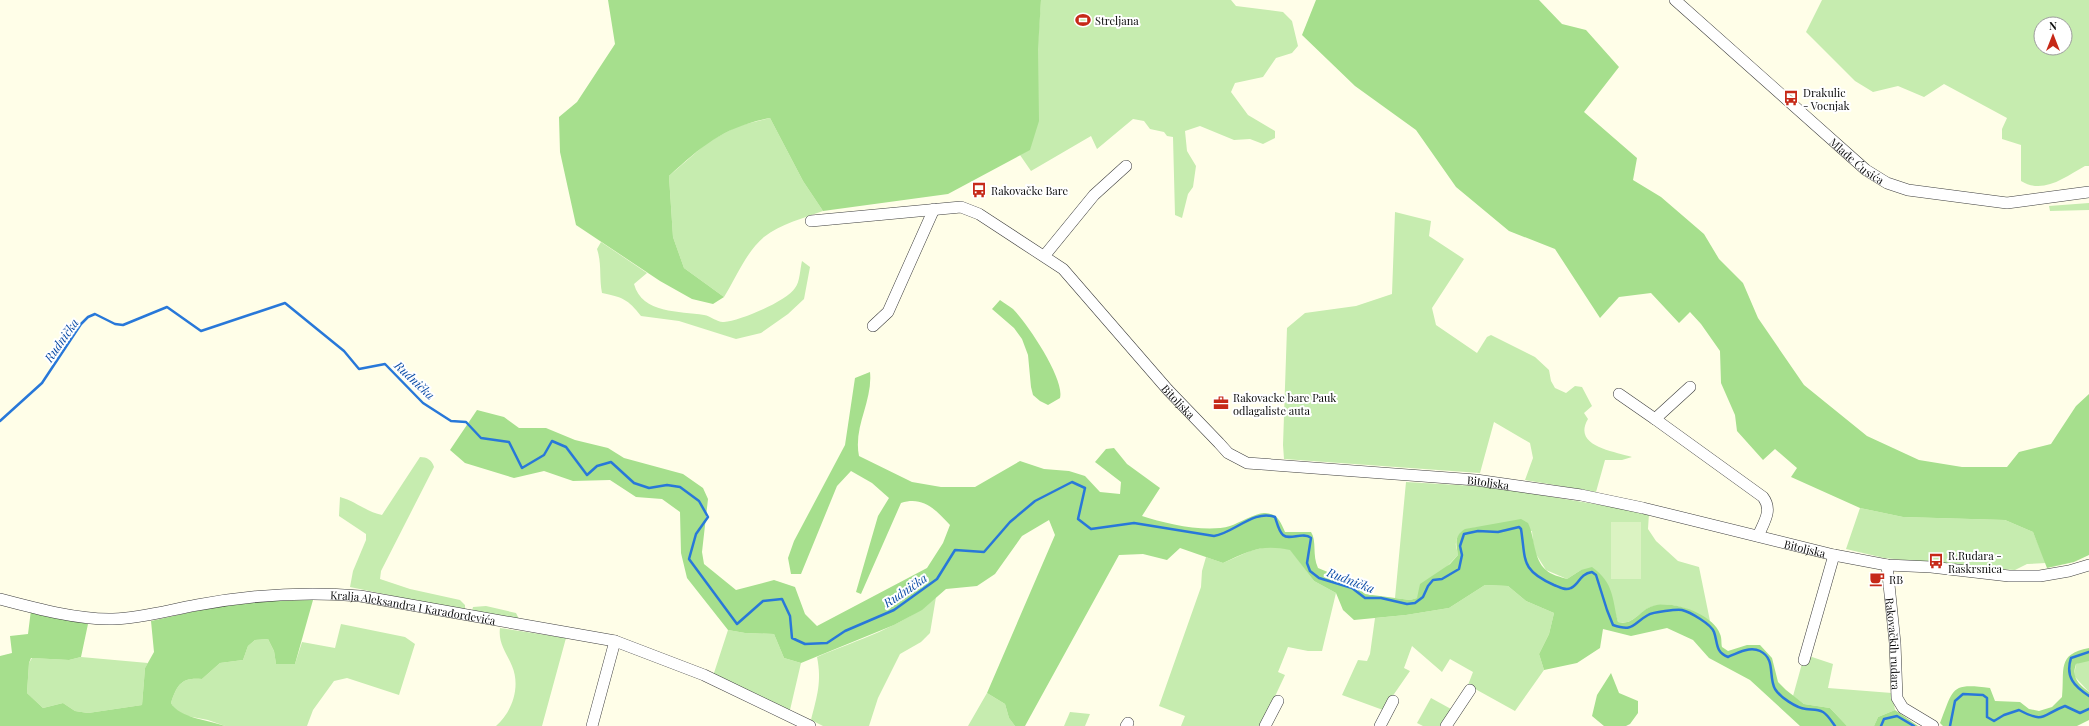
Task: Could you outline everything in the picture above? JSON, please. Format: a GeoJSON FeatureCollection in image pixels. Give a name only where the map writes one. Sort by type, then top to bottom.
{"type":"FeatureCollection","features":[{"type":"Feature","properties":{"kind":"street","name":"Mlađe Ćusića"},"geometry":{"type":"LineString","coordinates":[[1675,0],[1866,170],[1886,183],[1908,190],[2007,203],[2089,192]]}},
{"type":"Feature","properties":{"kind":"street"},"geometry":{"type":"LineString","coordinates":[[1045,255],[1094,195],[1126,166]]}},
{"type":"Feature","properties":{"kind":"street","name":"Bitoljska"},"geometry":{"type":"LineString","coordinates":[[811,222],[961,207],[979,214],[1045,255],[1062,269],[1079,286],[1168,390],[1228,453],[1239,460],[1255,465],[1476,480],[1520,486],[1636,506],[1834,555],[1887,565],[1931,567],[2009,576],[2040,576],[2069,572],[2089,565]]}},
{"type":"Feature","properties":{"kind":"street"},"geometry":{"type":"LineString","coordinates":[[873,326],[888,312],[934,209]]}},
{"type":"Feature","properties":{"kind":"street"},"geometry":{"type":"LineString","coordinates":[[1655,419],[1690,386]]}},
{"type":"Feature","properties":{"kind":"street"},"geometry":{"type":"LineString","coordinates":[[1619,394],[1763,497],[1767,503],[1768,510],[1758,536]]}},
{"type":"Feature","properties":{"kind":"street"},"geometry":{"type":"LineString","coordinates":[[1804,660],[1834,555]]}},
{"type":"Feature","properties":{"kind":"street","name":"Rakovačkih rudara"},"geometry":{"type":"LineString","coordinates":[[1887,565],[1895,643],[1897,698],[1903,708],[1933,726]]}},
{"type":"Feature","properties":{"kind":"street","name":"Kralja Aleksandra I Karađorđevića"},"geometry":{"type":"LineString","coordinates":[[0,599],[58,612],[111,619],[143,616],[197,605],[273,594],[331,594],[360,596],[615,641],[704,675],[810,726]]}},
{"type":"Feature","properties":{"kind":"street"},"geometry":{"type":"LineString","coordinates":[[592,726],[615,641]]}},
{"type":"Feature","properties":{"kind":"street"},"geometry":{"type":"LineString","coordinates":[[1446,726],[1470,690]]}},
{"type":"Feature","properties":{"kind":"street"},"geometry":{"type":"LineString","coordinates":[[1380,726],[1393,700]]}},
{"type":"Feature","properties":{"kind":"street"},"geometry":{"type":"LineString","coordinates":[[1265,726],[1278,701]]}},
{"type":"Feature","properties":{"kind":"green space"},"geometry":{"type":"Polygon","coordinates":[[[608,0],[1041,0],[1038,49],[1039,121],[1030,150],[948,194],[823,211],[803,181],[770,118],[740,126],[704,146],[669,176],[673,237],[684,268],[724,297],[713,304],[692,299],[660,281],[576,225],[560,152],[559,117],[577,102],[615,44],[608,0]]]}},
{"type":"Feature","properties":{"kind":"green space"},"geometry":{"type":"Polygon","coordinates":[[[1041,0],[1231,0],[1236,6],[1283,12],[1292,21],[1298,46],[1292,53],[1276,58],[1263,77],[1235,83],[1231,92],[1248,115],[1275,131],[1275,138],[1263,144],[1250,139],[1234,140],[1200,126],[1185,131],[1187,151],[1196,166],[1193,187],[1188,194],[1182,218],[1175,215],[1173,137],[1167,136],[1164,132],[1150,129],[1144,121],[1133,119],[1097,149],[1091,136],[1031,171],[1020,155],[1030,149],[1041,0]]]}},
{"type":"Feature","properties":{"kind":"green space"},"geometry":{"type":"Polygon","coordinates":[[[1316,0],[1539,0],[1562,24],[1586,30],[1619,67],[1584,112],[1637,158],[1633,180],[1661,197],[1704,234],[1719,259],[1743,283],[1758,318],[1804,385],[1867,436],[1919,460],[1962,467],[2007,467],[2019,452],[2051,444],[2076,406],[2089,394],[2089,555],[2074,562],[2047,568],[2033,532],[2005,520],[1903,517],[1860,508],[1791,477],[1797,468],[1775,449],[1763,460],[1737,431],[1735,415],[1721,383],[1720,351],[1701,324],[1690,312],[1679,323],[1651,293],[1619,297],[1600,318],[1555,249],[1509,231],[1456,187],[1416,130],[1355,86],[1302,35],[1316,0]]]}},
{"type":"Feature","properties":{"kind":"green space"},"geometry":{"type":"Polygon","coordinates":[[[1822,0],[2089,0],[2089,166],[2085,166],[2054,183],[2037,186],[2029,185],[2021,181],[2021,145],[2002,139],[2002,129],[2007,118],[1944,84],[1924,97],[1898,86],[1873,92],[1855,81],[1806,32],[1822,0]]]}},
{"type":"Feature","properties":{"kind":"green space"},"geometry":{"type":"Polygon","coordinates":[[[770,118],[803,181],[823,211],[777,228],[764,237],[752,250],[724,297],[684,268],[673,237],[669,176],[708,142],[738,126],[770,118]]]}},
{"type":"Feature","properties":{"kind":"green space"},"geometry":{"type":"Polygon","coordinates":[[[2089,203],[2089,210],[2050,211],[2049,206],[2089,203]]]}},
{"type":"Feature","properties":{"kind":"green space"},"geometry":{"type":"Polygon","coordinates":[[[1395,212],[1431,221],[1429,236],[1464,259],[1432,308],[1436,325],[1477,353],[1487,337],[1491,335],[1535,357],[1549,370],[1551,381],[1555,388],[1566,393],[1575,386],[1582,387],[1592,406],[1584,413],[1588,419],[1585,428],[1585,435],[1597,446],[1632,457],[1622,460],[1605,460],[1596,492],[1525,480],[1533,458],[1530,443],[1494,422],[1480,473],[1284,459],[1283,445],[1287,328],[1305,313],[1356,306],[1392,294],[1395,212]]]}},
{"type":"Feature","properties":{"kind":"green space"},"geometry":{"type":"Polygon","coordinates":[[[601,242],[647,273],[634,284],[638,294],[653,306],[663,309],[704,315],[722,322],[741,318],[762,310],[783,299],[790,293],[798,282],[802,261],[810,267],[804,299],[788,314],[761,333],[736,339],[679,321],[641,316],[628,302],[615,296],[602,293],[597,249],[601,242]]]}},
{"type":"Feature","properties":{"kind":"green space"},"geometry":{"type":"Polygon","coordinates":[[[1000,300],[1013,309],[1027,326],[1044,352],[1057,378],[1060,389],[1060,398],[1048,405],[1033,395],[1028,355],[1022,339],[1014,328],[992,309],[1000,300]]]}},
{"type":"Feature","properties":{"kind":"green space"},"geometry":{"type":"Polygon","coordinates":[[[870,372],[869,393],[859,435],[859,456],[912,482],[941,487],[975,487],[1020,461],[1044,469],[1069,471],[1085,476],[1100,492],[1120,494],[1121,482],[1095,462],[1106,449],[1114,448],[1127,464],[1160,488],[1142,516],[1174,525],[1210,529],[1230,526],[1257,514],[1265,513],[1273,515],[1278,519],[1285,532],[1311,532],[1314,540],[1315,558],[1318,568],[1354,583],[1365,594],[1410,600],[1417,598],[1420,584],[1450,564],[1458,555],[1456,543],[1457,537],[1465,529],[1521,519],[1528,523],[1536,554],[1548,572],[1567,579],[1581,570],[1592,567],[1599,573],[1608,585],[1611,592],[1618,622],[1628,622],[1653,606],[1671,605],[1691,610],[1709,620],[1716,627],[1721,636],[1722,647],[1728,651],[1747,645],[1760,645],[1772,658],[1778,682],[1786,690],[1804,704],[1830,708],[1847,726],[1800,726],[1750,680],[1709,658],[1693,640],[1667,628],[1631,636],[1603,629],[1600,648],[1577,663],[1544,670],[1539,654],[1549,634],[1554,613],[1526,601],[1508,586],[1485,585],[1449,608],[1406,615],[1354,620],[1343,610],[1336,593],[1314,581],[1290,550],[1280,548],[1263,548],[1248,552],[1223,563],[1180,548],[1167,560],[1143,554],[1119,555],[1025,726],[1015,726],[1009,718],[1005,704],[987,693],[1055,535],[1049,520],[1022,536],[995,574],[977,586],[946,589],[922,610],[894,625],[801,663],[784,658],[774,634],[745,633],[728,630],[687,578],[681,553],[680,512],[662,499],[636,497],[610,480],[573,481],[544,471],[514,478],[465,463],[450,450],[477,410],[504,417],[519,428],[546,428],[575,440],[608,448],[624,458],[683,474],[703,488],[708,499],[702,552],[704,564],[736,590],[774,580],[795,587],[805,614],[817,626],[927,568],[943,543],[950,525],[928,505],[916,501],[901,503],[861,594],[856,592],[878,516],[889,498],[872,483],[851,471],[837,486],[801,574],[791,574],[788,558],[794,541],[845,445],[855,378],[870,372]]]}},
{"type":"Feature","properties":{"kind":"green space"},"geometry":{"type":"Polygon","coordinates":[[[420,457],[429,459],[434,467],[381,571],[380,579],[410,589],[460,600],[465,605],[465,611],[350,587],[353,571],[366,540],[366,534],[339,516],[340,497],[382,515],[420,457]]]}},
{"type":"Feature","properties":{"kind":"green space"},"geometry":{"type":"Polygon","coordinates":[[[1406,482],[1492,487],[1649,513],[1648,529],[1656,541],[1678,561],[1699,567],[1710,621],[1684,608],[1662,605],[1654,606],[1645,610],[1628,622],[1618,622],[1615,612],[1581,570],[1567,579],[1546,570],[1534,551],[1532,531],[1488,527],[1466,530],[1459,535],[1456,543],[1458,555],[1417,598],[1410,600],[1395,598],[1406,482]]]}},
{"type":"Feature","properties":{"kind":"green space"},"geometry":{"type":"Polygon","coordinates":[[[1860,508],[1903,517],[2005,520],[2033,532],[2046,563],[2027,564],[2015,570],[1998,569],[1884,558],[1846,549],[1860,508]]]}},
{"type":"Feature","properties":{"kind":"green space"},"geometry":{"type":"Polygon","coordinates":[[[1611,522],[1641,522],[1641,579],[1611,579],[1611,522]]]}},
{"type":"Feature","properties":{"kind":"green space"},"geometry":{"type":"Polygon","coordinates":[[[1270,546],[1290,549],[1314,581],[1336,593],[1322,651],[1308,651],[1288,647],[1278,672],[1285,675],[1261,726],[1181,726],[1185,716],[1159,706],[1201,587],[1202,571],[1206,557],[1223,563],[1250,551],[1270,546]]]}},
{"type":"Feature","properties":{"kind":"green space"},"geometry":{"type":"Polygon","coordinates":[[[1485,585],[1508,586],[1526,601],[1554,613],[1549,634],[1539,654],[1544,670],[1515,711],[1468,685],[1473,672],[1450,659],[1442,672],[1412,646],[1404,668],[1410,671],[1383,710],[1342,695],[1358,660],[1367,661],[1370,654],[1375,618],[1449,608],[1485,585]]]}},
{"type":"Feature","properties":{"kind":"green space"},"geometry":{"type":"Polygon","coordinates":[[[936,597],[930,633],[921,642],[900,654],[878,698],[869,726],[823,726],[811,720],[819,682],[817,657],[894,625],[909,617],[936,597]]]}},
{"type":"Feature","properties":{"kind":"green space"},"geometry":{"type":"Polygon","coordinates":[[[313,600],[295,664],[276,664],[274,651],[268,639],[255,640],[248,646],[243,660],[220,663],[202,679],[189,679],[181,684],[175,691],[171,703],[175,708],[195,718],[225,726],[0,726],[0,656],[12,653],[10,636],[28,634],[31,610],[88,624],[81,657],[69,660],[31,658],[29,663],[27,693],[43,708],[63,703],[75,711],[88,713],[142,705],[145,668],[154,652],[151,621],[214,607],[268,601],[313,600]]]}},
{"type":"Feature","properties":{"kind":"green space"},"geometry":{"type":"Polygon","coordinates":[[[486,606],[516,613],[519,619],[472,611],[473,607],[486,606]]]}},
{"type":"Feature","properties":{"kind":"green space"},"geometry":{"type":"Polygon","coordinates":[[[341,624],[405,637],[415,644],[399,695],[347,678],[334,681],[313,710],[307,726],[225,726],[208,720],[187,716],[175,710],[171,703],[175,691],[185,681],[189,679],[202,679],[220,663],[243,660],[248,646],[255,640],[268,639],[274,651],[276,664],[295,664],[302,642],[335,648],[341,624]]]}},
{"type":"Feature","properties":{"kind":"green space"},"geometry":{"type":"Polygon","coordinates":[[[500,628],[566,638],[542,726],[496,726],[507,714],[513,699],[516,682],[512,666],[501,643],[500,628]]]}},
{"type":"Feature","properties":{"kind":"green space"},"geometry":{"type":"Polygon","coordinates":[[[728,630],[745,633],[774,634],[784,658],[801,663],[790,710],[713,676],[728,630]]]}},
{"type":"Feature","properties":{"kind":"green space"},"geometry":{"type":"Polygon","coordinates":[[[2089,648],[2089,661],[2076,664],[2075,677],[2089,692],[2089,720],[2077,726],[1943,726],[1940,723],[1951,695],[1955,690],[1967,686],[1990,688],[1995,701],[2020,702],[2029,709],[2039,711],[2052,707],[2062,697],[2063,671],[2067,659],[2071,654],[2089,648]]]}},
{"type":"Feature","properties":{"kind":"green space"},"geometry":{"type":"Polygon","coordinates":[[[1809,656],[1833,664],[1828,688],[1892,693],[1895,710],[1878,717],[1874,726],[1847,726],[1830,708],[1804,704],[1793,696],[1803,660],[1809,656]]]}},
{"type":"Feature","properties":{"kind":"green space"},"geometry":{"type":"Polygon","coordinates":[[[81,657],[148,663],[145,668],[142,705],[88,713],[75,711],[63,703],[43,708],[27,693],[29,663],[32,658],[69,660],[81,657]]]}},
{"type":"Feature","properties":{"kind":"green space"},"geometry":{"type":"Polygon","coordinates":[[[2086,660],[2089,661],[2089,692],[2074,676],[2076,664],[2086,660]]]}},
{"type":"Feature","properties":{"kind":"green space"},"geometry":{"type":"Polygon","coordinates":[[[1611,673],[1619,693],[1638,701],[1638,713],[1630,724],[1626,726],[1604,726],[1592,716],[1597,695],[1611,673]]]}},
{"type":"Feature","properties":{"kind":"green space"},"geometry":{"type":"Polygon","coordinates":[[[987,693],[1005,704],[1009,718],[1015,726],[968,726],[987,693]]]}},
{"type":"Feature","properties":{"kind":"green space"},"geometry":{"type":"Polygon","coordinates":[[[1431,698],[1451,709],[1441,726],[1423,726],[1417,723],[1431,698]]]}},
{"type":"Feature","properties":{"kind":"green space"},"geometry":{"type":"Polygon","coordinates":[[[1895,710],[1918,726],[1874,726],[1878,717],[1895,710]]]}},
{"type":"Feature","properties":{"kind":"green space"},"geometry":{"type":"Polygon","coordinates":[[[1070,712],[1090,714],[1085,726],[1064,726],[1070,712]]]}},
{"type":"Feature","properties":{"kind":"waterway","name":"Rudnička"},"geometry":{"type":"LineString","coordinates":[[0,421],[42,383],[81,324],[88,317],[95,314],[115,324],[123,325],[167,307],[201,331],[285,303],[344,351],[359,369],[385,364],[423,403],[451,421],[466,422],[481,438],[509,442],[522,468],[544,455],[552,441],[566,447],[587,475],[597,466],[611,462],[634,483],[649,488],[667,485],[680,487],[699,501],[708,517],[696,534],[689,559],[737,624],[763,601],[782,599],[790,616],[792,638],[805,644],[827,643],[845,631],[894,610],[937,579],[955,550],[984,552],[1010,522],[1035,501],[1072,482],[1085,488],[1078,519],[1091,529],[1134,523],[1214,536],[1229,531],[1259,516],[1267,515],[1275,517],[1279,530],[1286,537],[1304,535],[1311,538],[1307,563],[1310,571],[1319,578],[1352,588],[1365,598],[1381,598],[1407,604],[1415,603],[1423,597],[1428,586],[1433,580],[1442,579],[1459,569],[1462,555],[1460,546],[1464,534],[1478,531],[1498,532],[1519,527],[1521,529],[1527,563],[1530,569],[1543,580],[1560,588],[1567,589],[1574,586],[1584,575],[1588,573],[1592,572],[1596,575],[1613,625],[1625,628],[1629,627],[1648,615],[1665,611],[1682,610],[1690,613],[1709,625],[1714,632],[1719,650],[1724,655],[1728,657],[1752,649],[1765,654],[1770,663],[1773,684],[1777,692],[1798,707],[1823,712],[1835,726]]}},
{"type":"Feature","properties":{"kind":"waterway","name":"Rudnička"},"geometry":{"type":"LineString","coordinates":[[2089,652],[2071,658],[2069,665],[2070,676],[2075,685],[2089,696]]}},
{"type":"Feature","properties":{"kind":"waterway","name":"Rudnička"},"geometry":{"type":"LineString","coordinates":[[1950,726],[1955,701],[1963,694],[1983,695],[1987,698],[1987,717],[1994,721],[2004,715],[2019,710],[2034,717],[2043,717],[2065,706],[2080,713],[2089,709]]}},
{"type":"Feature","properties":{"kind":"waterway","name":"Rudnička"},"geometry":{"type":"LineString","coordinates":[[1881,726],[1884,719],[1897,716],[1914,726]]}},
{"type":"Feature","properties":{"kind":"place","name":"Streljana"},"geometry":{"type":"Point","coordinates":[1083,20]}},
{"type":"Feature","properties":{"kind":"place","name":"Drakulic - Vocnjak"},"geometry":{"type":"Point","coordinates":[1791,98]}},
{"type":"Feature","properties":{"kind":"place","name":"Rakovačke Bare"},"geometry":{"type":"Point","coordinates":[979,190]}},
{"type":"Feature","properties":{"kind":"place","name":"Rakovacke bare Pauk odlagaliste auta"},"geometry":{"type":"Point","coordinates":[1221,403]}},
{"type":"Feature","properties":{"kind":"place","name":"R.Rudara - Raskrsnica"},"geometry":{"type":"Point","coordinates":[1936,561]}},
{"type":"Feature","properties":{"kind":"place","name":"RB"},"geometry":{"type":"Point","coordinates":[1877,579]}}]}
